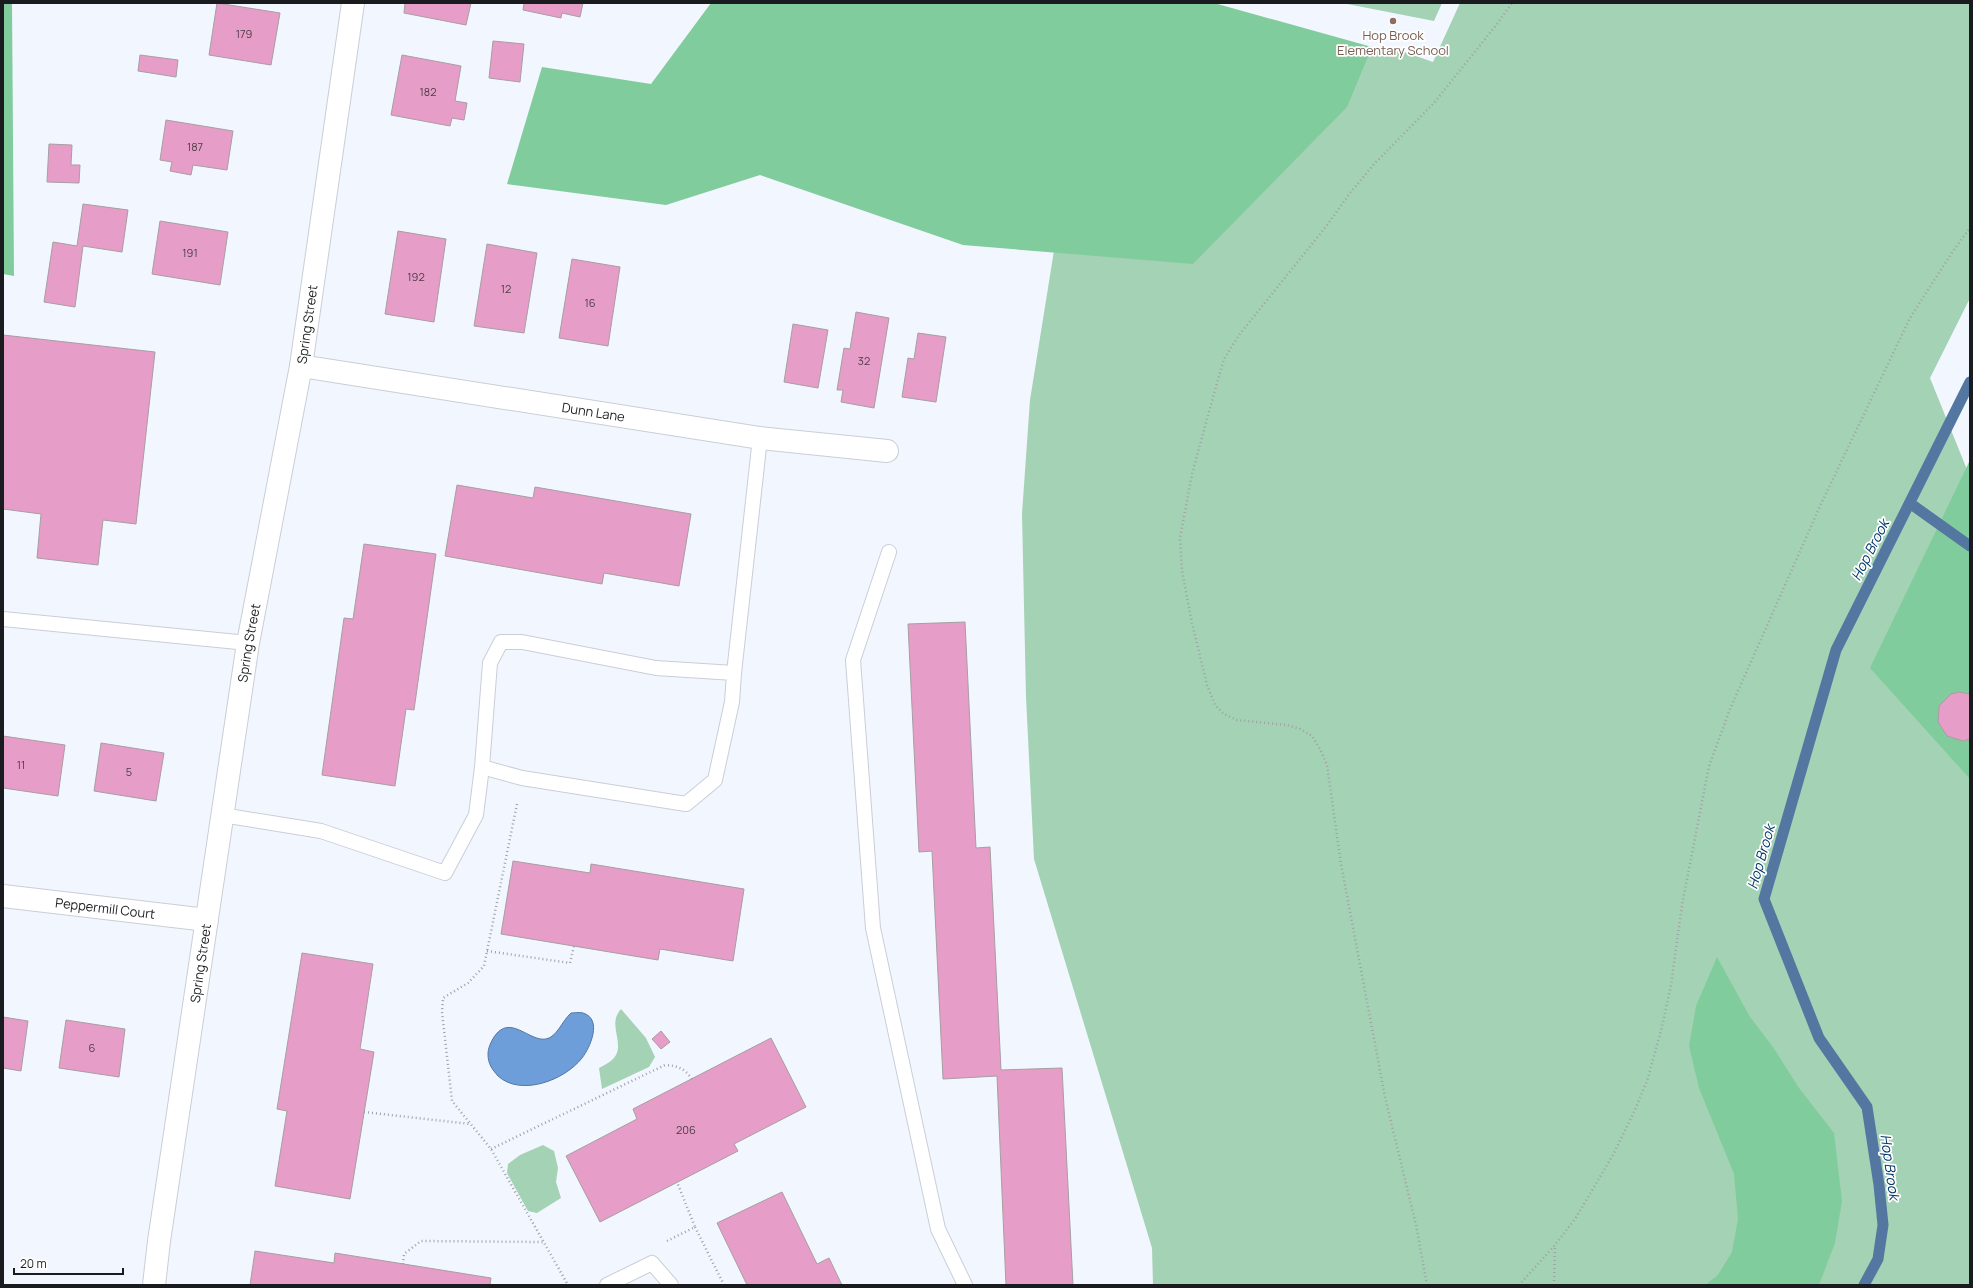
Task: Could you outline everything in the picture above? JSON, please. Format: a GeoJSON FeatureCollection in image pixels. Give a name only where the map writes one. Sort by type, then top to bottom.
{"type":"FeatureCollection","features":[{"type":"Feature","properties":{"kind":"main road","name":"Spring Street"},"geometry":{"type":"LineString","coordinates":[[154,1285],[159,1242],[248,643],[302,366],[353,3]]}},
{"type":"Feature","properties":{"kind":"main road","name":"Dunn Lane"},"geometry":{"type":"LineString","coordinates":[[302,366],[760,438],[887,451]]}},
{"type":"Feature","properties":{"kind":"main road","name":"Peppermill Court"},"geometry":{"type":"LineString","coordinates":[[3,896],[207,920]]}},
{"type":"Feature","properties":{"kind":"lane"},"geometry":{"type":"LineString","coordinates":[[482,767],[522,778],[686,804],[715,780],[732,702],[760,438]]}},
{"type":"Feature","properties":{"kind":"lane"},"geometry":{"type":"LineString","coordinates":[[889,552],[853,660],[873,928],[938,1229],[965,1285]]}},
{"type":"Feature","properties":{"kind":"lane"},"geometry":{"type":"LineString","coordinates":[[3,619],[248,643]]}},
{"type":"Feature","properties":{"kind":"lane"},"geometry":{"type":"LineString","coordinates":[[222,815],[321,831],[445,873],[476,815],[482,767],[490,663],[501,642],[522,642],[656,668],[734,673]]}},
{"type":"Feature","properties":{"kind":"lane"},"geometry":{"type":"LineString","coordinates":[[607,1285],[652,1264],[671,1285]]}},
{"type":"Feature","properties":{"kind":"path"},"geometry":{"type":"LineString","coordinates":[[1427,1285],[1416,1225],[1385,1097],[1341,864],[1327,765],[1312,736],[1300,729],[1287,725],[1237,720],[1224,714],[1215,705],[1207,685],[1192,623],[1182,571],[1180,538],[1192,474],[1224,359],[1239,335],[1328,224],[1350,193],[1375,163],[1434,103],[1512,3]]}},
{"type":"Feature","properties":{"kind":"path"},"geometry":{"type":"LineString","coordinates":[[1519,1285],[1555,1245],[1575,1219],[1613,1155],[1634,1112],[1647,1081],[1662,1027],[1671,985],[1682,905],[1709,766],[1730,709],[1824,497],[1910,318],[1952,251],[1970,228]]}},
{"type":"Feature","properties":{"kind":"path"},"geometry":{"type":"LineString","coordinates":[[522,778],[484,966],[468,983],[443,998],[442,1012],[452,1101],[491,1149],[568,1285]]}},
{"type":"Feature","properties":{"kind":"path"},"geometry":{"type":"LineString","coordinates":[[487,951],[570,963],[574,946]]}},
{"type":"Feature","properties":{"kind":"path"},"geometry":{"type":"LineString","coordinates":[[491,1149],[665,1066],[676,1066],[686,1070],[692,1079]]}},
{"type":"Feature","properties":{"kind":"path"},"geometry":{"type":"LineString","coordinates":[[364,1112],[471,1124]]}},
{"type":"Feature","properties":{"kind":"path"},"geometry":{"type":"LineString","coordinates":[[678,1182],[695,1227],[724,1285]]}},
{"type":"Feature","properties":{"kind":"path"},"geometry":{"type":"LineString","coordinates":[[652,1264],[669,1239],[695,1227]]}},
{"type":"Feature","properties":{"kind":"path"},"geometry":{"type":"LineString","coordinates":[[402,1264],[404,1254],[421,1241],[544,1242]]}},
{"type":"Feature","properties":{"kind":"path"},"geometry":{"type":"LineString","coordinates":[[1554,1285],[1555,1245]]}},
{"type":"Feature","properties":{"kind":"green space"},"geometry":{"type":"Polygon","coordinates":[[[3,3],[12,3],[14,276],[3,274],[3,3]]]}},
{"type":"Feature","properties":{"kind":"green space"},"geometry":{"type":"Polygon","coordinates":[[[711,3],[1214,3],[1372,47],[1347,107],[1193,264],[963,245],[760,175],[666,205],[507,184],[542,67],[651,84],[711,3]]]}},
{"type":"Feature","properties":{"kind":"green space"},"geometry":{"type":"Polygon","coordinates":[[[1342,3],[1442,3],[1434,21],[1342,3]]]}},
{"type":"Feature","properties":{"kind":"green space"},"geometry":{"type":"Polygon","coordinates":[[[1460,3],[1970,3],[1970,298],[1930,378],[1970,477],[1970,1285],[1153,1285],[1152,1248],[1034,859],[1026,697],[1022,514],[1030,400],[1070,151],[1372,47],[1399,50],[1433,62],[1460,3]]]}},
{"type":"Feature","properties":{"kind":"green space"},"geometry":{"type":"Polygon","coordinates":[[[1970,460],[1970,779],[1870,668],[1970,460]]]}},
{"type":"Feature","properties":{"kind":"green space"},"geometry":{"type":"Polygon","coordinates":[[[1717,957],[1750,1017],[1773,1047],[1799,1088],[1834,1133],[1842,1201],[1835,1243],[1819,1285],[1705,1285],[1718,1275],[1732,1252],[1738,1219],[1734,1174],[1699,1088],[1689,1046],[1696,1006],[1717,957]]]}},
{"type":"Feature","properties":{"kind":"green space"},"geometry":{"type":"Polygon","coordinates":[[[621,1009],[646,1038],[655,1057],[649,1067],[602,1089],[599,1068],[613,1059],[617,1053],[618,1041],[615,1022],[621,1009]]]}},
{"type":"Feature","properties":{"kind":"green space"},"geometry":{"type":"Polygon","coordinates":[[[543,1145],[554,1151],[558,1168],[556,1182],[561,1198],[537,1213],[528,1211],[507,1173],[508,1164],[520,1155],[543,1145]]]}},
{"type":"Feature","properties":{"kind":"water"},"geometry":{"type":"Polygon","coordinates":[[[571,1013],[582,1013],[589,1016],[594,1027],[588,1048],[582,1058],[574,1066],[554,1079],[530,1085],[518,1085],[508,1082],[498,1076],[491,1066],[488,1058],[488,1052],[494,1037],[500,1030],[513,1028],[533,1037],[546,1039],[550,1038],[556,1032],[571,1013]]]}},
{"type":"Feature","properties":{"kind":"building"},"geometry":{"type":"Polygon","coordinates":[[[217,3],[280,13],[271,65],[209,55],[217,3]]]}},
{"type":"Feature","properties":{"kind":"building"},"geometry":{"type":"Polygon","coordinates":[[[405,3],[471,3],[466,25],[404,13],[405,3]]]}},
{"type":"Feature","properties":{"kind":"building"},"geometry":{"type":"Polygon","coordinates":[[[524,3],[583,3],[580,17],[562,13],[561,18],[523,10],[524,3]]]}},
{"type":"Feature","properties":{"kind":"building"},"geometry":{"type":"Polygon","coordinates":[[[493,41],[524,44],[520,82],[489,78],[493,41]]]}},
{"type":"Feature","properties":{"kind":"building"},"geometry":{"type":"Polygon","coordinates":[[[140,55],[178,60],[176,77],[138,71],[140,55]]]}},
{"type":"Feature","properties":{"kind":"building"},"geometry":{"type":"Polygon","coordinates":[[[402,55],[461,66],[455,101],[467,103],[464,120],[452,118],[450,126],[391,115],[402,55]]]}},
{"type":"Feature","properties":{"kind":"building"},"geometry":{"type":"Polygon","coordinates":[[[166,120],[233,131],[227,170],[193,165],[191,175],[170,171],[172,162],[160,160],[166,120]]]}},
{"type":"Feature","properties":{"kind":"building"},"geometry":{"type":"Polygon","coordinates":[[[49,144],[72,145],[71,165],[80,165],[79,183],[47,182],[49,144]]]}},
{"type":"Feature","properties":{"kind":"building"},"geometry":{"type":"Polygon","coordinates":[[[83,204],[128,210],[122,252],[83,246],[75,307],[44,302],[53,242],[77,246],[83,204]]]}},
{"type":"Feature","properties":{"kind":"building"},"geometry":{"type":"Polygon","coordinates":[[[160,221],[228,232],[220,285],[152,274],[160,221]]]}},
{"type":"Feature","properties":{"kind":"building"},"geometry":{"type":"Polygon","coordinates":[[[398,231],[446,239],[434,322],[385,314],[398,231]]]}},
{"type":"Feature","properties":{"kind":"building"},"geometry":{"type":"Polygon","coordinates":[[[487,244],[537,253],[524,333],[474,326],[487,244]]]}},
{"type":"Feature","properties":{"kind":"building"},"geometry":{"type":"Polygon","coordinates":[[[572,259],[620,267],[608,346],[559,338],[572,259]]]}},
{"type":"Feature","properties":{"kind":"building"},"geometry":{"type":"Polygon","coordinates":[[[856,312],[889,318],[874,408],[841,402],[843,390],[837,390],[844,348],[850,349],[856,312]]]}},
{"type":"Feature","properties":{"kind":"building"},"geometry":{"type":"Polygon","coordinates":[[[793,324],[828,330],[818,388],[784,382],[793,324]]]}},
{"type":"Feature","properties":{"kind":"building"},"geometry":{"type":"Polygon","coordinates":[[[918,333],[946,337],[936,402],[902,397],[908,358],[914,359],[918,333]]]}},
{"type":"Feature","properties":{"kind":"building"},"geometry":{"type":"Polygon","coordinates":[[[3,335],[155,352],[136,524],[103,520],[98,565],[37,558],[41,514],[3,509],[3,335]]]}},
{"type":"Feature","properties":{"kind":"building"},"geometry":{"type":"Polygon","coordinates":[[[457,485],[533,498],[535,487],[691,514],[679,586],[604,573],[602,584],[445,556],[457,485]]]}},
{"type":"Feature","properties":{"kind":"building"},"geometry":{"type":"Polygon","coordinates":[[[364,544],[436,554],[414,710],[406,709],[395,786],[322,775],[344,618],[353,619],[364,544]]]}},
{"type":"Feature","properties":{"kind":"building"},"geometry":{"type":"Polygon","coordinates":[[[965,622],[976,848],[990,847],[1001,1070],[1062,1068],[1073,1285],[1006,1285],[997,1076],[943,1079],[932,851],[919,852],[908,624],[965,622]]]}},
{"type":"Feature","properties":{"kind":"building"},"geometry":{"type":"Polygon","coordinates":[[[1959,692],[1970,694],[1970,739],[1963,741],[1947,736],[1938,722],[1939,706],[1951,694],[1959,692]]]}},
{"type":"Feature","properties":{"kind":"building"},"geometry":{"type":"Polygon","coordinates":[[[3,736],[65,745],[58,796],[3,788],[3,736]]]}},
{"type":"Feature","properties":{"kind":"building"},"geometry":{"type":"Polygon","coordinates":[[[101,743],[164,753],[156,801],[94,791],[101,743]]]}},
{"type":"Feature","properties":{"kind":"building"},"geometry":{"type":"Polygon","coordinates":[[[513,861],[590,873],[591,864],[744,889],[733,961],[660,949],[658,960],[501,934],[513,861]]]}},
{"type":"Feature","properties":{"kind":"building"},"geometry":{"type":"Polygon","coordinates":[[[302,953],[373,964],[360,1049],[374,1052],[350,1199],[275,1186],[287,1111],[277,1109],[302,953]]]}},
{"type":"Feature","properties":{"kind":"building"},"geometry":{"type":"Polygon","coordinates":[[[3,1017],[28,1021],[21,1071],[3,1068],[3,1017]]]}},
{"type":"Feature","properties":{"kind":"building"},"geometry":{"type":"Polygon","coordinates":[[[66,1020],[125,1029],[119,1077],[59,1068],[66,1020]]]}},
{"type":"Feature","properties":{"kind":"building"},"geometry":{"type":"Polygon","coordinates":[[[661,1031],[670,1042],[661,1049],[652,1039],[661,1031]]]}},
{"type":"Feature","properties":{"kind":"building"},"geometry":{"type":"Polygon","coordinates":[[[771,1038],[806,1107],[734,1144],[738,1151],[600,1222],[566,1156],[637,1119],[633,1109],[771,1038]]]}},
{"type":"Feature","properties":{"kind":"building"},"geometry":{"type":"Polygon","coordinates":[[[782,1192],[817,1264],[829,1258],[842,1285],[747,1285],[717,1223],[782,1192]]]}},
{"type":"Feature","properties":{"kind":"building"},"geometry":{"type":"Polygon","coordinates":[[[255,1251],[334,1263],[335,1253],[491,1278],[490,1285],[250,1285],[255,1251]]]}},
{"type":"Feature","properties":{"kind":"waterway","name":"Hop Brook"},"geometry":{"type":"LineString","coordinates":[[1864,1285],[1878,1259],[1883,1225],[1879,1185],[1867,1107],[1819,1038],[1764,899],[1836,650],[1970,382]]}},
{"type":"Feature","properties":{"kind":"waterway"},"geometry":{"type":"LineString","coordinates":[[1911,504],[1970,546]]}},
{"type":"Feature","properties":{"kind":"place","name":"Hop Brook Elementary School"},"geometry":{"type":"Point","coordinates":[1393,21]}}]}
